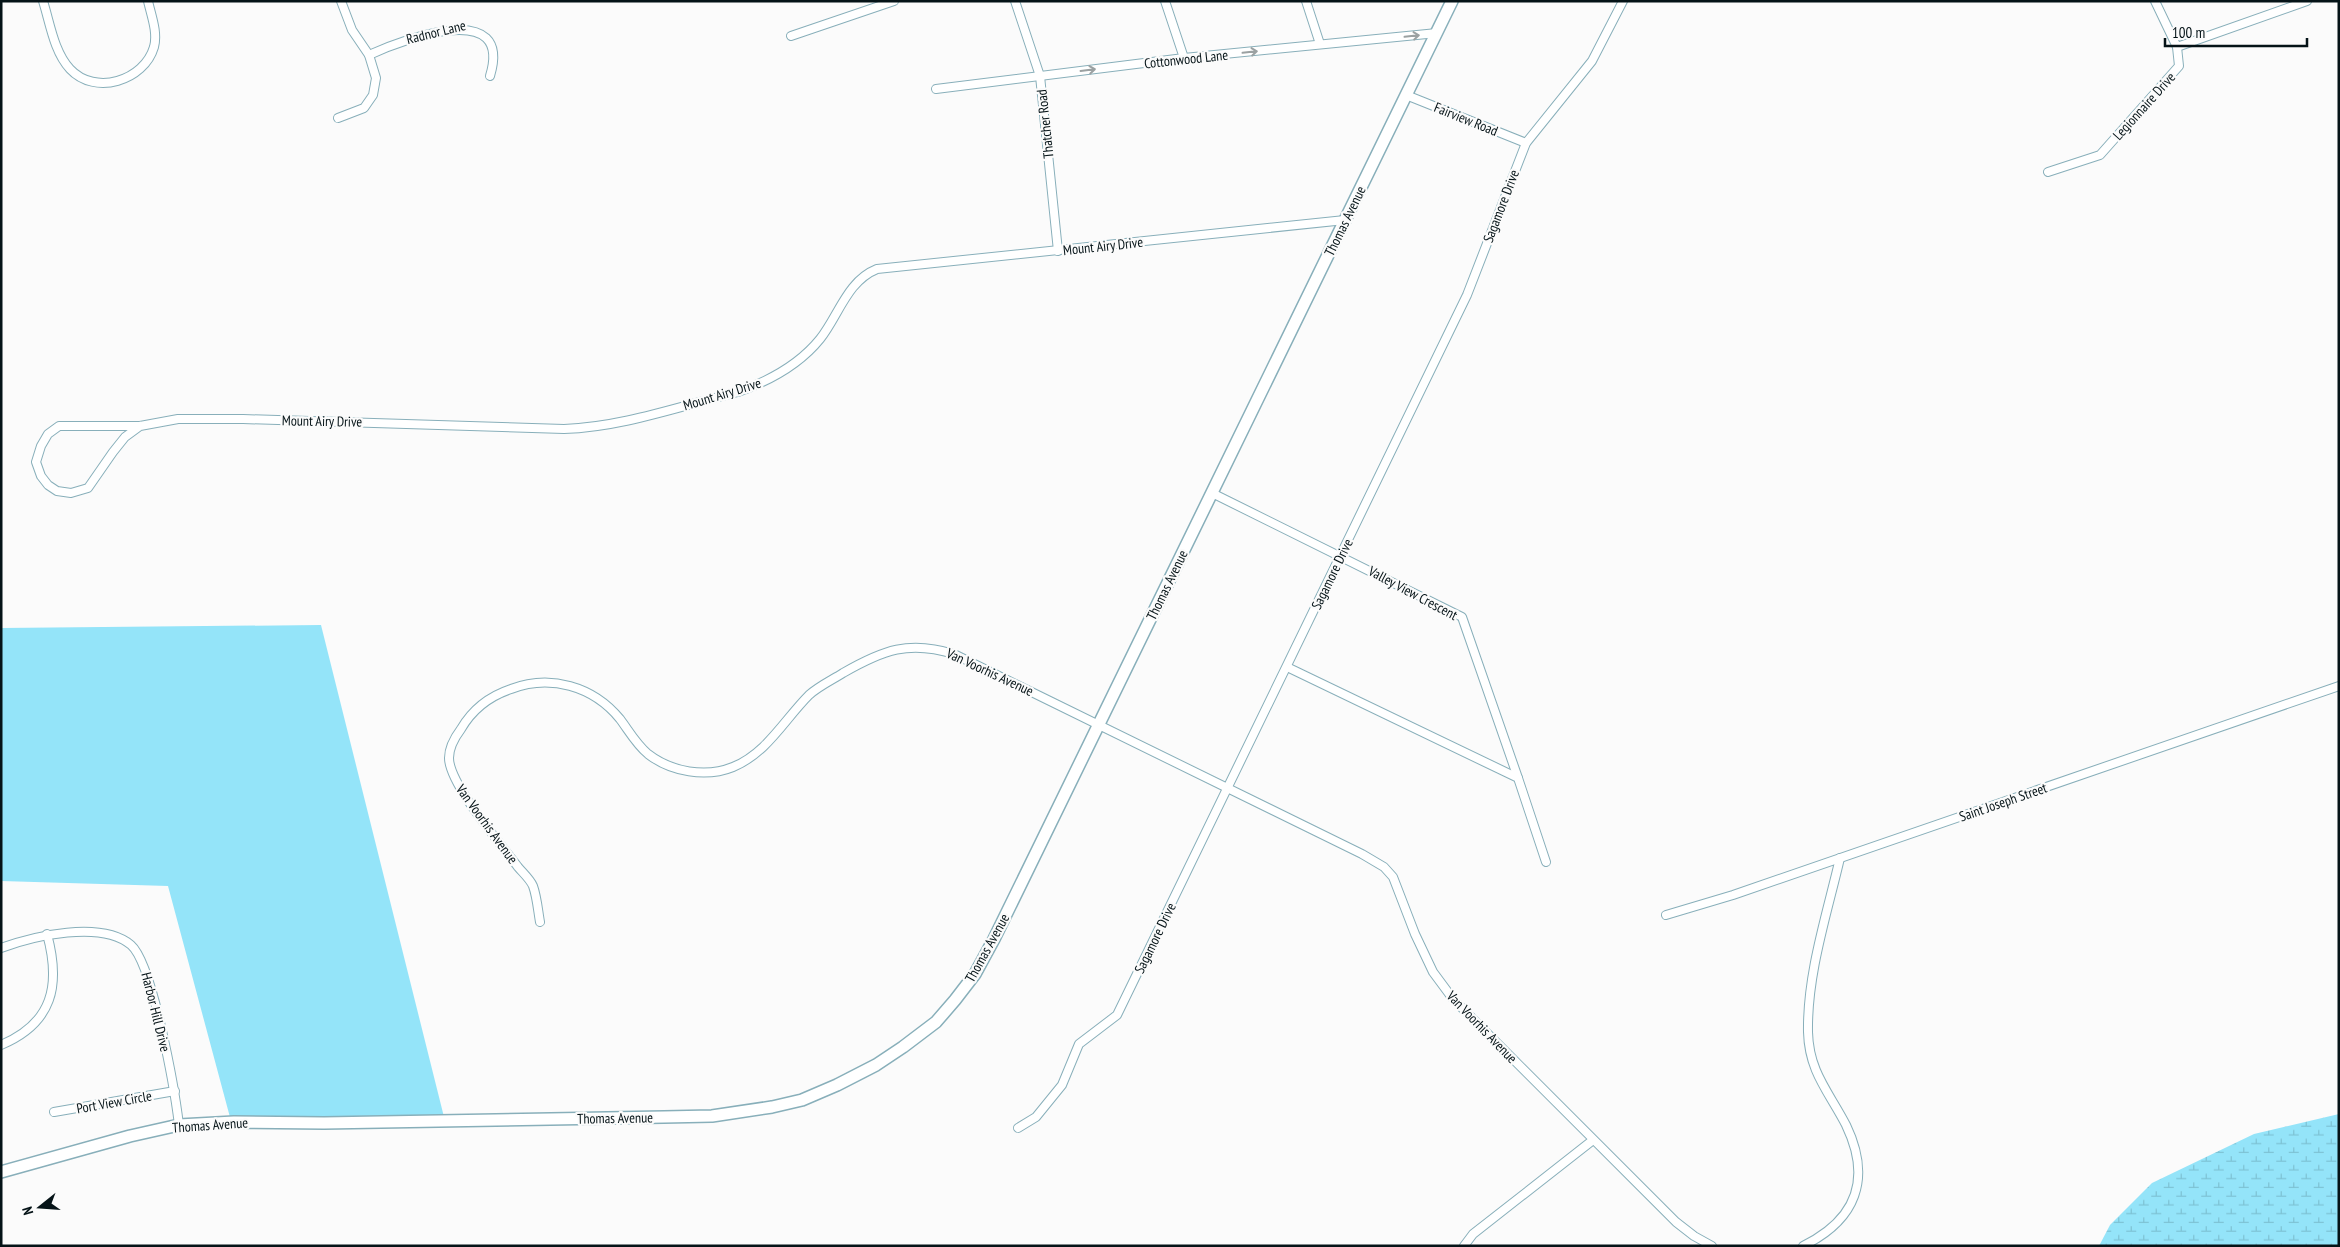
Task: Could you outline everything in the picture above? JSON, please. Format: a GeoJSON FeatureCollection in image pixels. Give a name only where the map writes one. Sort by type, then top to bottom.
{"type":"FeatureCollection","features":[{"type":"Feature","properties":{"kind":"main road","name":"Thomas Avenue"},"geometry":{"type":"LineString","coordinates":[[1,1172],[130,1136],[179,1125],[234,1122],[324,1123],[712,1116],[772,1107],[802,1100],[876,1065],[936,1022],[974,974],[1452,1]]}},
{"type":"Feature","properties":{"kind":"street"},"geometry":{"type":"LineString","coordinates":[[43,1],[59,51],[69,68],[83,78],[107,83],[133,74],[140,69],[152,52],[154,30],[148,1]]}},
{"type":"Feature","properties":{"kind":"street"},"geometry":{"type":"LineString","coordinates":[[338,118],[364,108],[373,95],[376,78],[369,55],[352,30],[340,1]]}},
{"type":"Feature","properties":{"kind":"street"},"geometry":{"type":"LineString","coordinates":[[791,36],[894,1]]}},
{"type":"Feature","properties":{"kind":"street","name":"Thatcher Road"},"geometry":{"type":"LineString","coordinates":[[1015,1],[1040,76],[1058,251]]}},
{"type":"Feature","properties":{"kind":"street"},"geometry":{"type":"LineString","coordinates":[[1165,1],[1184,58]]}},
{"type":"Feature","properties":{"kind":"street"},"geometry":{"type":"LineString","coordinates":[[1306,1],[1320,44]]}},
{"type":"Feature","properties":{"kind":"street","name":"Sagamore Drive"},"geometry":{"type":"LineString","coordinates":[[1018,1128],[1036,1117],[1062,1085],[1078,1044],[1117,1015],[1467,295],[1526,143],[1592,61],[1623,1]]}},
{"type":"Feature","properties":{"kind":"street"},"geometry":{"type":"LineString","coordinates":[[2156,1],[2177,47],[2307,1]]}},
{"type":"Feature","properties":{"kind":"street","name":"Radnor Lane"},"geometry":{"type":"LineString","coordinates":[[369,55],[413,35],[461,24],[474,24],[485,30],[492,42],[494,57],[490,76]]}},
{"type":"Feature","properties":{"kind":"street","name":"Cottonwood Lane"},"geometry":{"type":"LineString","coordinates":[[936,90],[1184,58],[1437,33]]}},
{"type":"Feature","properties":{"kind":"street","name":"Legionnaire Drive"},"geometry":{"type":"LineString","coordinates":[[2048,172],[2100,155],[2179,66],[2177,47]]}},
{"type":"Feature","properties":{"kind":"street","name":"Fairview Road"},"geometry":{"type":"LineString","coordinates":[[1406,95],[1526,143]]}},
{"type":"Feature","properties":{"kind":"street","name":"Mount Airy Drive"},"geometry":{"type":"LineString","coordinates":[[140,426],[113,452],[88,488],[72,493],[57,491],[48,485],[41,476],[36,462],[41,446],[48,434],[60,426],[140,426],[178,419],[301,420],[564,429],[614,424],[738,392],[789,368],[805,356],[820,339],[854,285],[868,272],[886,267],[1058,251],[1345,220]]}},
{"type":"Feature","properties":{"kind":"street","name":"Valley View Crescent"},"geometry":{"type":"LineString","coordinates":[[1212,492],[1462,617],[1546,862]]}},
{"type":"Feature","properties":{"kind":"street","name":"Van Voorhis Avenue"},"geometry":{"type":"LineString","coordinates":[[540,922],[532,886],[461,790],[449,766],[451,748],[462,726],[482,704],[508,690],[535,682],[549,682],[578,688],[607,706],[647,753],[661,762],[694,772],[713,772],[732,767],[760,751],[818,689],[875,656],[905,647],[930,647],[954,654],[1098,724],[1362,854],[1389,872],[1430,964],[1453,999],[1676,1222],[1694,1236],[1712,1246]]}},
{"type":"Feature","properties":{"kind":"street"},"geometry":{"type":"LineString","coordinates":[[1287,666],[1518,778]]}},
{"type":"Feature","properties":{"kind":"street","name":"Saint Joseph Street"},"geometry":{"type":"LineString","coordinates":[[1666,915],[1733,895],[2339,686]]}},
{"type":"Feature","properties":{"kind":"street"},"geometry":{"type":"LineString","coordinates":[[1803,1246],[1832,1228],[1845,1216],[1852,1203],[1858,1184],[1854,1144],[1814,1069],[1809,1051],[1808,1032],[1813,978],[1840,858]]}},
{"type":"Feature","properties":{"kind":"street","name":"Harbor Hill Drive"},"geometry":{"type":"LineString","coordinates":[[1,948],[47,934],[75,933],[111,936],[130,945],[138,953],[148,977],[175,1091],[179,1125]]}},
{"type":"Feature","properties":{"kind":"street"},"geometry":{"type":"LineString","coordinates":[[1,1045],[34,1026],[47,1007],[54,976],[47,934]]}},
{"type":"Feature","properties":{"kind":"street","name":"Port View Circle"},"geometry":{"type":"LineString","coordinates":[[54,1112],[175,1091]]}},
{"type":"Feature","properties":{"kind":"street"},"geometry":{"type":"LineString","coordinates":[[1464,1246],[1473,1234],[1593,1140]]}},
{"type":"Feature","properties":{"kind":"green space"},"geometry":{"type":"Polygon","coordinates":[[[321,625],[444,1117],[231,1121],[168,886],[1,881],[1,628],[321,625]]]}},
{"type":"Feature","properties":{"kind":"green space"},"geometry":{"type":"Polygon","coordinates":[[[2339,1114],[2339,1246],[2099,1246],[2110,1225],[2152,1183],[2254,1134],[2339,1114]]]}}]}
